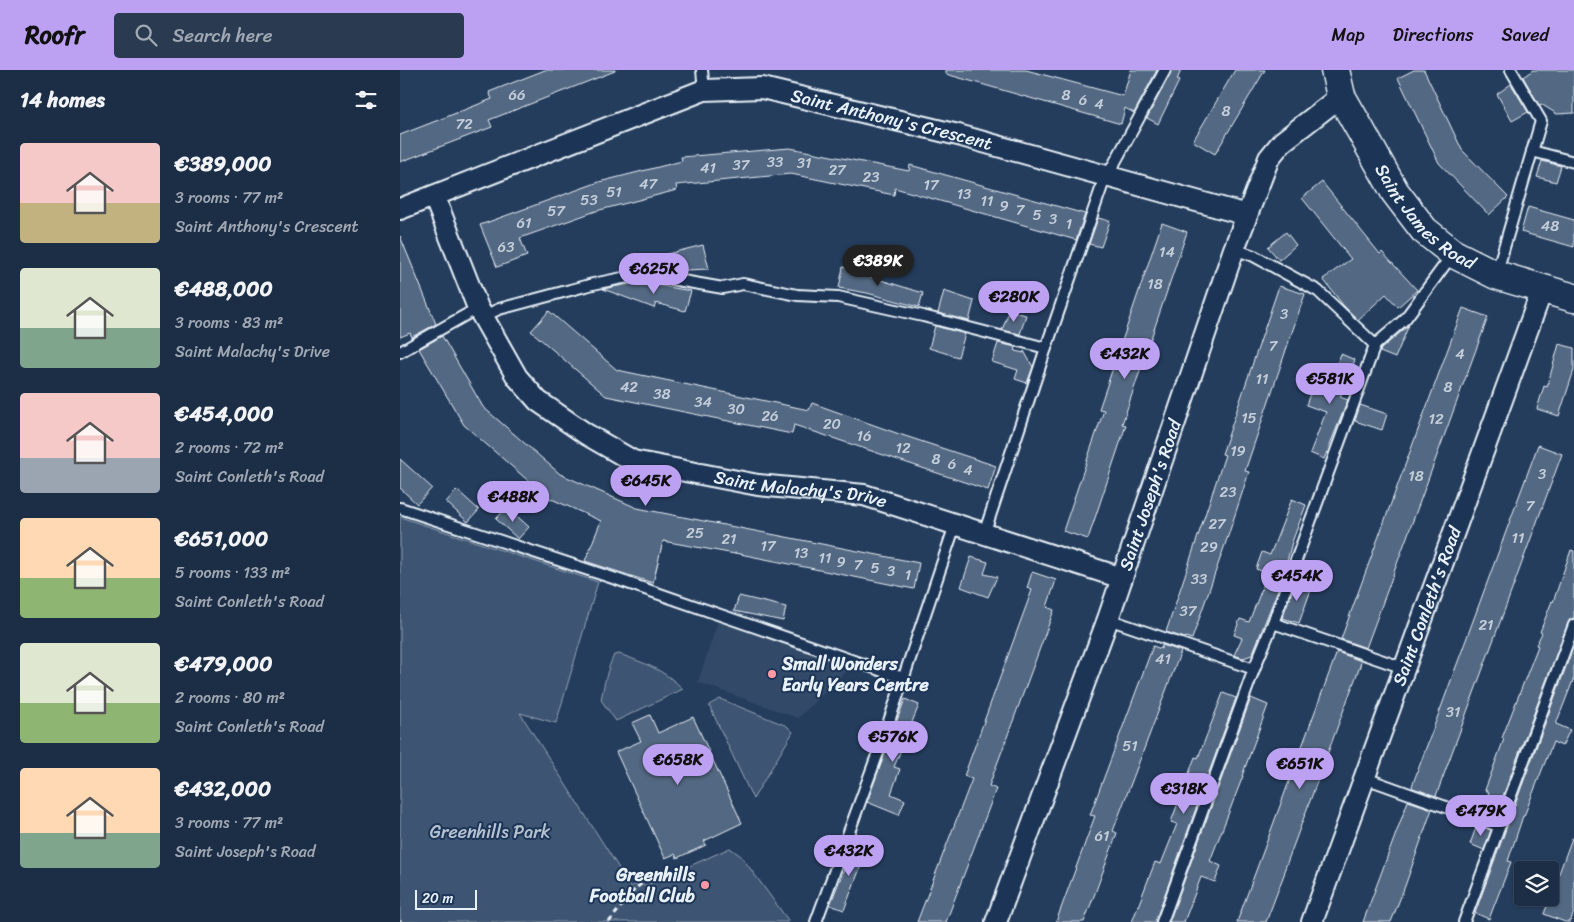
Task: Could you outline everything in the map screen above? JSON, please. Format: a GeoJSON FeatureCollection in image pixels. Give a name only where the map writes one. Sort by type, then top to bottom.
{"type":"FeatureCollection","features":[{"type":"Feature","properties":{"kind":"street","name":"Saint Joseph's Road"},"geometry":{"type":"LineString","coordinates":[[996,922],[1108,619],[1234,249],[1269,158],[1338,83]]}},
{"type":"Feature","properties":{"kind":"street","name":"Saint James Road"},"geometry":{"type":"LineString","coordinates":[[1338,83],[1395,192],[1424,230],[1454,254],[1496,275],[1574,298]]}},
{"type":"Feature","properties":{"kind":"street","name":"Saint Anthony's Crescent"},"geometry":{"type":"LineString","coordinates":[[400,209],[704,90],[762,88],[958,134],[1247,215]]}},
{"type":"Feature","properties":{"kind":"street","name":"Saint Malachy's Drive"},"geometry":{"type":"LineString","coordinates":[[434,196],[480,313],[517,377],[538,401],[586,434],[633,461],[758,485],[864,495],[1122,578]]}},
{"type":"Feature","properties":{"kind":"street","name":"Saint Conleth's Road"},"geometry":{"type":"LineString","coordinates":[[1312,922],[1542,290]]}},
{"type":"Feature","properties":{"kind":"lane"},"geometry":{"type":"LineString","coordinates":[[702,70],[704,90]]}},
{"type":"Feature","properties":{"kind":"lane"},"geometry":{"type":"LineString","coordinates":[[984,534],[1102,186],[1165,70]]}},
{"type":"Feature","properties":{"kind":"lane"},"geometry":{"type":"LineString","coordinates":[[1496,275],[1541,121],[1511,70]]}},
{"type":"Feature","properties":{"kind":"lane"},"geometry":{"type":"LineString","coordinates":[[1532,151],[1574,162]]}},
{"type":"Feature","properties":{"kind":"lane"},"geometry":{"type":"LineString","coordinates":[[1234,249],[1254,256],[1318,291],[1375,345]]}},
{"type":"Feature","properties":{"kind":"lane"},"geometry":{"type":"LineString","coordinates":[[1162,922],[1375,345],[1405,320],[1454,254]]}},
{"type":"Feature","properties":{"kind":"lane"},"geometry":{"type":"LineString","coordinates":[[400,352],[480,313],[593,284],[642,274],[723,288],[743,284],[797,295],[838,297],[923,316],[1046,348]]}},
{"type":"Feature","properties":{"kind":"lane"},"geometry":{"type":"LineString","coordinates":[[400,508],[628,583],[903,678]]}},
{"type":"Feature","properties":{"kind":"lane"},"geometry":{"type":"LineString","coordinates":[[816,922],[883,738],[956,525]]}},
{"type":"Feature","properties":{"kind":"lane"},"geometry":{"type":"LineString","coordinates":[[1108,619],[1254,669]]}},
{"type":"Feature","properties":{"kind":"lane"},"geometry":{"type":"LineString","coordinates":[[1273,623],[1404,668]]}},
{"type":"Feature","properties":{"kind":"lane"},"geometry":{"type":"LineString","coordinates":[[1464,922],[1574,625]]}},
{"type":"Feature","properties":{"kind":"lane"},"geometry":{"type":"LineString","coordinates":[[1365,778],[1499,826]]}},
{"type":"Feature","properties":{"kind":"path"},"geometry":{"type":"LineString","coordinates":[[609,922],[635,889],[651,876]]}},
{"type":"Feature","properties":{"kind":"shaded area","name":"Small Wonders Early Years Centre"},"geometry":{"type":"Polygon","coordinates":[[[718,621],[852,666],[798,718],[698,682],[718,621]]]}},
{"type":"Feature","properties":{"kind":"green space","name":"Greenhills Park"},"geometry":{"type":"Polygon","coordinates":[[[400,517],[598,582],[556,723],[520,713],[631,887],[634,885],[647,885],[730,848],[741,856],[788,920],[787,922],[400,922],[400,517]]]}},
{"type":"Feature","properties":{"kind":"green space"},"geometry":{"type":"Polygon","coordinates":[[[619,654],[654,668],[676,682],[683,689],[616,721],[601,700],[606,677],[614,655],[619,654]]]}},
{"type":"Feature","properties":{"kind":"green space"},"geometry":{"type":"Polygon","coordinates":[[[720,699],[787,726],[793,732],[753,799],[709,705],[720,699]]]}},
{"type":"Feature","properties":{"kind":"building"},"geometry":{"type":"Polygon","coordinates":[[[545,70],[615,71],[489,120],[492,127],[400,162],[400,135],[492,99],[489,92],[545,70]]]}},
{"type":"Feature","properties":{"kind":"building"},"geometry":{"type":"Polygon","coordinates":[[[946,70],[1026,70],[1123,96],[1131,70],[1157,70],[1134,113],[1125,108],[1121,124],[946,74],[946,70]]]}},
{"type":"Feature","properties":{"kind":"building"},"geometry":{"type":"Polygon","coordinates":[[[1172,70],[1181,70],[1177,80],[1179,81],[1158,124],[1147,118],[1172,70]]]}},
{"type":"Feature","properties":{"kind":"building"},"geometry":{"type":"Polygon","coordinates":[[[1235,70],[1265,70],[1215,154],[1193,141],[1235,70]]]}},
{"type":"Feature","properties":{"kind":"building"},"geometry":{"type":"Polygon","coordinates":[[[1414,70],[1424,70],[1462,150],[1508,197],[1489,215],[1439,163],[1398,78],[1414,70]]]}},
{"type":"Feature","properties":{"kind":"building"},"geometry":{"type":"Polygon","coordinates":[[[1533,70],[1574,70],[1574,113],[1557,114],[1541,104],[1539,105],[1523,77],[1533,70]]]}},
{"type":"Feature","properties":{"kind":"building"},"geometry":{"type":"Polygon","coordinates":[[[1511,84],[1528,112],[1512,121],[1497,94],[1511,84]]]}},
{"type":"Feature","properties":{"kind":"building"},"geometry":{"type":"Polygon","coordinates":[[[790,148],[909,171],[910,165],[1085,214],[1076,240],[895,188],[894,195],[791,174],[676,185],[677,190],[596,211],[520,238],[527,256],[497,267],[480,225],[599,182],[682,161],[681,157],[790,148]]]}},
{"type":"Feature","properties":{"kind":"building"},"geometry":{"type":"Polygon","coordinates":[[[1542,161],[1561,166],[1556,182],[1537,177],[1542,161]]]}},
{"type":"Feature","properties":{"kind":"building"},"geometry":{"type":"Polygon","coordinates":[[[1322,182],[1380,254],[1382,252],[1417,290],[1398,307],[1386,294],[1358,320],[1343,305],[1323,279],[1351,259],[1302,198],[1322,182]]]}},
{"type":"Feature","properties":{"kind":"building"},"geometry":{"type":"Polygon","coordinates":[[[1528,207],[1574,220],[1574,247],[1521,232],[1528,207]]]}},
{"type":"Feature","properties":{"kind":"building"},"geometry":{"type":"Polygon","coordinates":[[[1098,218],[1110,221],[1101,247],[1089,244],[1098,218]]]}},
{"type":"Feature","properties":{"kind":"building"},"geometry":{"type":"Polygon","coordinates":[[[1162,223],[1187,232],[1122,424],[1126,425],[1088,539],[1063,531],[1104,410],[1099,409],[1162,223]]]}},
{"type":"Feature","properties":{"kind":"building"},"geometry":{"type":"Polygon","coordinates":[[[1286,232],[1296,245],[1279,260],[1268,247],[1286,232]]]}},
{"type":"Feature","properties":{"kind":"building"},"geometry":{"type":"Polygon","coordinates":[[[400,236],[436,324],[412,337],[410,333],[400,337],[400,236]]]}},
{"type":"Feature","properties":{"kind":"building"},"geometry":{"type":"Polygon","coordinates":[[[703,245],[709,269],[663,271],[659,256],[703,245]]]}},
{"type":"Feature","properties":{"kind":"building"},"geometry":{"type":"Polygon","coordinates":[[[843,267],[872,273],[871,277],[923,293],[919,307],[867,293],[839,288],[843,267]]]}},
{"type":"Feature","properties":{"kind":"building"},"geometry":{"type":"Polygon","coordinates":[[[639,282],[691,291],[685,311],[656,303],[654,308],[603,289],[639,282]]]}},
{"type":"Feature","properties":{"kind":"building"},"geometry":{"type":"Polygon","coordinates":[[[1279,286],[1305,294],[1245,471],[1249,472],[1228,536],[1192,639],[1185,638],[1166,632],[1225,455],[1222,454],[1279,286]]]}},
{"type":"Feature","properties":{"kind":"building"},"geometry":{"type":"Polygon","coordinates":[[[944,291],[974,301],[969,321],[938,313],[944,291]]]}},
{"type":"Feature","properties":{"kind":"building"},"geometry":{"type":"Polygon","coordinates":[[[1463,308],[1488,317],[1366,648],[1341,639],[1463,308]]]}},
{"type":"Feature","properties":{"kind":"building"},"geometry":{"type":"Polygon","coordinates":[[[549,311],[617,370],[809,410],[812,403],[996,466],[988,490],[794,425],[792,434],[606,396],[531,331],[549,311]]]}},
{"type":"Feature","properties":{"kind":"building"},"geometry":{"type":"Polygon","coordinates":[[[1009,311],[1026,315],[1020,334],[1002,330],[1009,311]]]}},
{"type":"Feature","properties":{"kind":"building"},"geometry":{"type":"Polygon","coordinates":[[[1409,325],[1395,358],[1380,352],[1381,349],[1409,325]]]}},
{"type":"Feature","properties":{"kind":"building"},"geometry":{"type":"Polygon","coordinates":[[[935,326],[965,334],[958,357],[929,348],[935,326]]]}},
{"type":"Feature","properties":{"kind":"building"},"geometry":{"type":"Polygon","coordinates":[[[442,336],[483,407],[560,474],[637,508],[919,563],[914,589],[735,553],[663,541],[653,583],[585,561],[601,521],[547,497],[464,425],[419,349],[442,336]]]}},
{"type":"Feature","properties":{"kind":"building"},"geometry":{"type":"Polygon","coordinates":[[[998,343],[1016,347],[1015,351],[1024,353],[1024,351],[1033,367],[1027,383],[1015,379],[1018,370],[992,362],[998,343]]]}},
{"type":"Feature","properties":{"kind":"building"},"geometry":{"type":"Polygon","coordinates":[[[1559,344],[1574,348],[1574,370],[1559,416],[1537,409],[1544,386],[1547,387],[1559,344]]]}},
{"type":"Feature","properties":{"kind":"building"},"geometry":{"type":"Polygon","coordinates":[[[1341,354],[1355,360],[1340,397],[1348,400],[1324,459],[1310,453],[1326,412],[1306,405],[1312,388],[1325,392],[1341,354]]]}},
{"type":"Feature","properties":{"kind":"building"},"geometry":{"type":"Polygon","coordinates":[[[1360,405],[1387,414],[1382,430],[1355,421],[1360,405]]]}},
{"type":"Feature","properties":{"kind":"building"},"geometry":{"type":"Polygon","coordinates":[[[1538,445],[1562,454],[1436,796],[1412,786],[1538,445]]]}},
{"type":"Feature","properties":{"kind":"building"},"geometry":{"type":"Polygon","coordinates":[[[400,459],[432,488],[417,504],[400,488],[400,459]]]}},
{"type":"Feature","properties":{"kind":"building"},"geometry":{"type":"Polygon","coordinates":[[[457,490],[479,510],[468,522],[446,502],[457,490]]]}},
{"type":"Feature","properties":{"kind":"building"},"geometry":{"type":"Polygon","coordinates":[[[1292,499],[1306,505],[1292,542],[1283,577],[1252,655],[1243,658],[1234,655],[1242,638],[1234,635],[1240,619],[1249,622],[1268,573],[1256,569],[1262,552],[1270,555],[1292,499]]]}},
{"type":"Feature","properties":{"kind":"building"},"geometry":{"type":"Polygon","coordinates":[[[507,507],[529,527],[518,539],[496,519],[507,507]]]}},
{"type":"Feature","properties":{"kind":"building"},"geometry":{"type":"Polygon","coordinates":[[[1571,550],[1574,551],[1574,618],[1570,619],[1568,623],[1495,817],[1481,812],[1489,792],[1485,790],[1504,739],[1502,738],[1538,646],[1536,645],[1542,633],[1540,632],[1553,602],[1571,550]]]}},
{"type":"Feature","properties":{"kind":"building"},"geometry":{"type":"Polygon","coordinates":[[[971,557],[988,562],[984,574],[997,577],[988,597],[961,587],[971,557]]]}},
{"type":"Feature","properties":{"kind":"building"},"geometry":{"type":"Polygon","coordinates":[[[1032,572],[1056,580],[1047,607],[1054,610],[989,786],[996,789],[946,922],[917,922],[972,779],[964,776],[1032,590],[1027,588],[1032,572]]]}},
{"type":"Feature","properties":{"kind":"building"},"geometry":{"type":"Polygon","coordinates":[[[1296,581],[1312,587],[1299,623],[1282,618],[1296,581]]]}},
{"type":"Feature","properties":{"kind":"building"},"geometry":{"type":"Polygon","coordinates":[[[739,596],[786,607],[783,621],[734,611],[739,596]]]}},
{"type":"Feature","properties":{"kind":"building"},"geometry":{"type":"Polygon","coordinates":[[[1162,645],[1181,651],[1113,831],[1117,833],[1094,896],[1084,922],[1056,922],[1095,816],[1090,815],[1153,646],[1161,649],[1162,645]]]}},
{"type":"Feature","properties":{"kind":"building"},"geometry":{"type":"Polygon","coordinates":[[[1574,645],[1574,678],[1556,724],[1570,730],[1562,746],[1553,742],[1523,816],[1508,861],[1511,862],[1489,919],[1475,913],[1574,645]]]}},
{"type":"Feature","properties":{"kind":"building"},"geometry":{"type":"Polygon","coordinates":[[[1337,652],[1361,661],[1360,666],[1285,872],[1266,922],[1237,922],[1337,652]]]}},
{"type":"Feature","properties":{"kind":"building"},"geometry":{"type":"Polygon","coordinates":[[[1223,693],[1236,698],[1155,922],[1132,922],[1155,862],[1161,864],[1177,824],[1171,822],[1195,757],[1198,758],[1223,693]]]}},
{"type":"Feature","properties":{"kind":"building"},"geometry":{"type":"Polygon","coordinates":[[[1251,698],[1268,705],[1210,861],[1221,866],[1215,882],[1201,877],[1184,922],[1169,922],[1251,698]]]}},
{"type":"Feature","properties":{"kind":"building"},"geometry":{"type":"Polygon","coordinates":[[[905,699],[919,705],[894,767],[900,769],[891,794],[905,800],[899,815],[867,802],[905,699]]]}},
{"type":"Feature","properties":{"kind":"building"},"geometry":{"type":"Polygon","coordinates":[[[650,715],[658,733],[693,717],[742,823],[704,841],[706,845],[677,858],[675,854],[665,858],[616,752],[641,741],[632,723],[650,715]]]}},
{"type":"Feature","properties":{"kind":"building"},"geometry":{"type":"Polygon","coordinates":[[[1408,801],[1432,809],[1405,886],[1391,922],[1363,922],[1408,801]]]}},
{"type":"Feature","properties":{"kind":"building"},"geometry":{"type":"Polygon","coordinates":[[[1477,825],[1491,830],[1484,850],[1470,844],[1477,825]]]}},
{"type":"Feature","properties":{"kind":"building"},"geometry":{"type":"Polygon","coordinates":[[[1572,838],[1574,839],[1574,912],[1570,922],[1544,914],[1547,906],[1559,906],[1559,873],[1572,838]]]}},
{"type":"Feature","properties":{"kind":"building"},"geometry":{"type":"Polygon","coordinates":[[[854,844],[867,850],[844,910],[830,905],[854,844]]]}},
{"type":"Feature","properties":{"kind":"place","name":"Small Wonders Early Years Centre"},"geometry":{"type":"Point","coordinates":[772,674]}},
{"type":"Feature","properties":{"kind":"place","name":"Greenhills Football Club"},"geometry":{"type":"Point","coordinates":[705,885]}}]}
